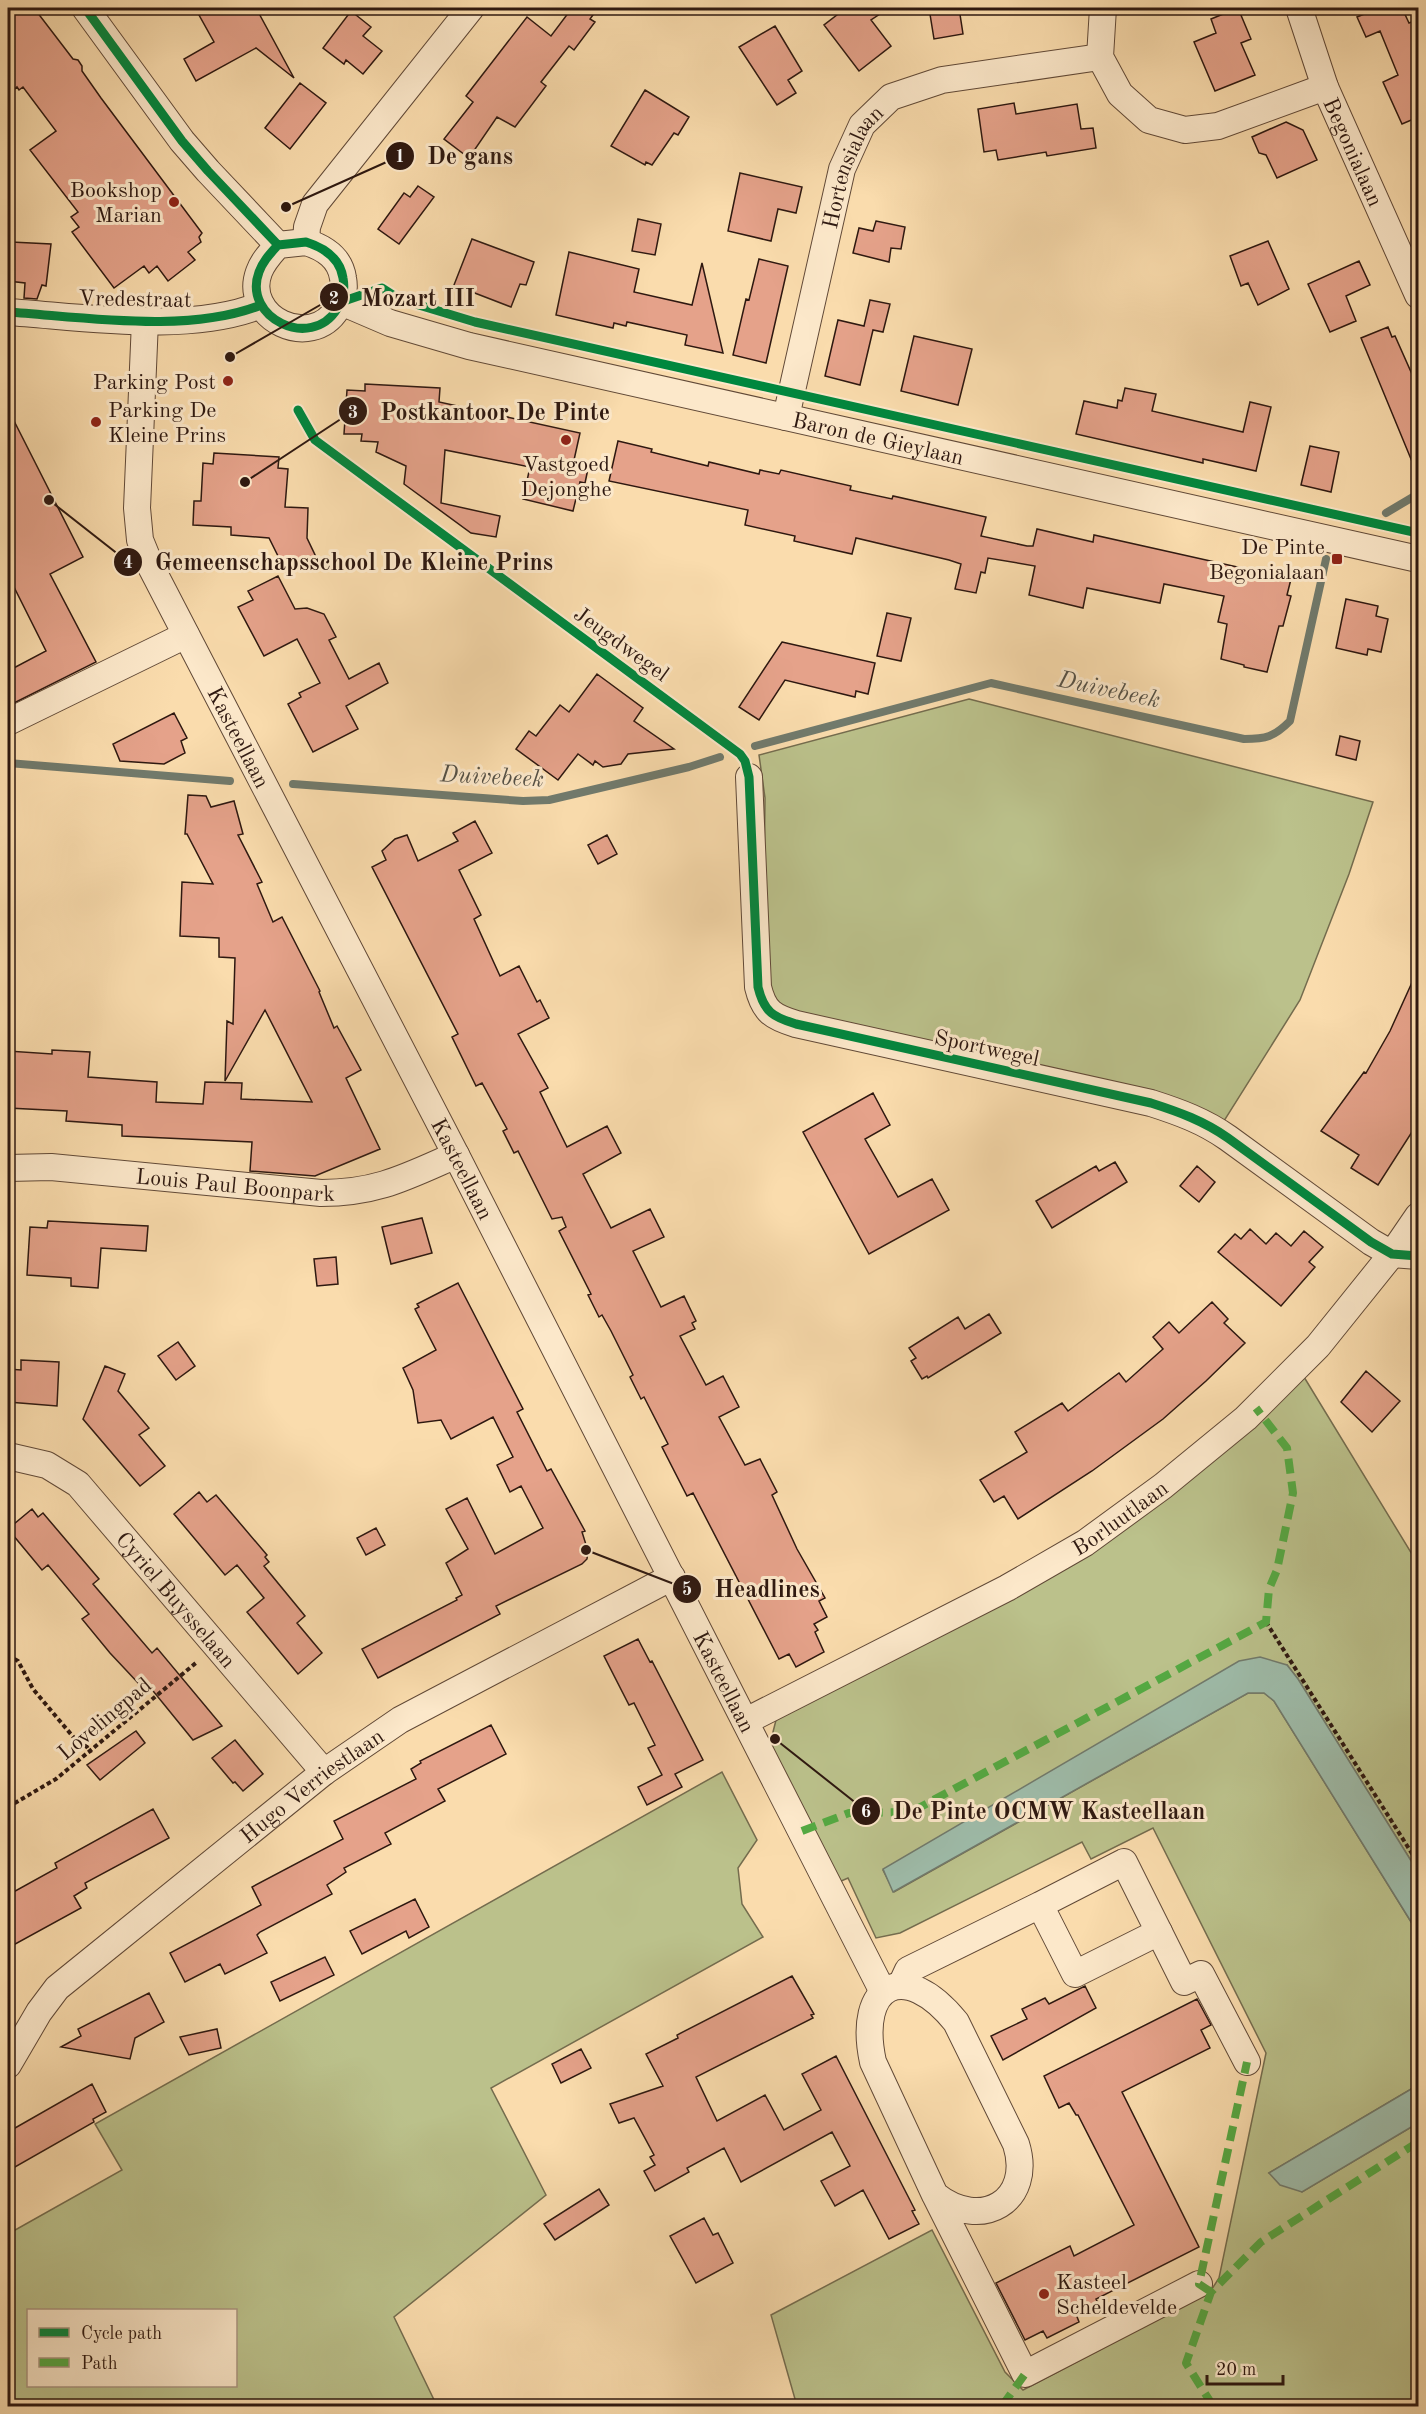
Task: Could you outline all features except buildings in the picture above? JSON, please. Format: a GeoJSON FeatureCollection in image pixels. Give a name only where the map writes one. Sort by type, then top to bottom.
{"type":"FeatureCollection","features":[{"type":"Feature","properties":{"kind":"street"},"geometry":{"type":"LineString","coordinates":[[85,8],[182,141],[278,245]]}},
{"type":"Feature","properties":{"kind":"street"},"geometry":{"type":"LineString","coordinates":[[306,242],[307,227],[315,204],[471,8]]}},
{"type":"Feature","properties":{"kind":"street"},"geometry":{"type":"LineString","coordinates":[[1103,8],[1100,57],[1120,94],[1149,120],[1185,130],[1218,126],[1325,87]]}},
{"type":"Feature","properties":{"kind":"street","name":"Begonialaan"},"geometry":{"type":"LineString","coordinates":[[1299,8],[1325,87],[1419,295]]}},
{"type":"Feature","properties":{"kind":"street","name":"Hortensialaan"},"geometry":{"type":"LineString","coordinates":[[786,417],[842,169],[862,125],[891,97],[942,80],[1100,57]]}},
{"type":"Feature","properties":{"kind":"street"},"geometry":{"type":"LineString","coordinates":[[306,242],[321,247],[333,257],[342,270],[344,286],[341,302],[335,313],[326,321],[315,327],[290,328],[278,323],[268,315],[261,304],[257,289],[258,274],[265,260],[278,245],[306,242]]}},
{"type":"Feature","properties":{"kind":"street","name":"Baron de Gieylaan"},"geometry":{"type":"LineString","coordinates":[[341,302],[390,323],[469,346],[1419,559]]}},
{"type":"Feature","properties":{"kind":"street","name":"Vredestraat"},"geometry":{"type":"LineString","coordinates":[[8,312],[145,321],[217,317],[261,304]]}},
{"type":"Feature","properties":{"kind":"street","name":"Kasteellaan"},"geometry":{"type":"LineString","coordinates":[[145,321],[137,508],[140,540],[151,567],[746,1721],[892,1989]]}},
{"type":"Feature","properties":{"kind":"street"},"geometry":{"type":"LineString","coordinates":[[8,722],[186,635]]}},
{"type":"Feature","properties":{"kind":"street","name":"Sportwegel"},"geometry":{"type":"LineString","coordinates":[[749,777],[758,987],[761,1002],[768,1011],[779,1019],[796,1024],[1151,1103],[1182,1113],[1206,1123],[1371,1242],[1392,1254]]}},
{"type":"Feature","properties":{"kind":"street","name":"Louis Paul Boonpark"},"geometry":{"type":"LineString","coordinates":[[8,1168],[51,1167],[321,1193],[343,1193],[388,1184],[456,1155]]}},
{"type":"Feature","properties":{"kind":"street","name":"Borluutlaan"},"geometry":{"type":"LineString","coordinates":[[746,1721],[1007,1588],[1085,1543],[1163,1486],[1246,1418],[1318,1346],[1392,1254],[1419,1216]]}},
{"type":"Feature","properties":{"kind":"street"},"geometry":{"type":"LineString","coordinates":[[1392,1254],[1419,1256]]}},
{"type":"Feature","properties":{"kind":"street","name":"Cyriel Buysselaan"},"geometry":{"type":"LineString","coordinates":[[8,1456],[47,1465],[78,1484],[324,1772]]}},
{"type":"Feature","properties":{"kind":"street","name":"Hugo Verriestlaan"},"geometry":{"type":"LineString","coordinates":[[8,2065],[39,2012],[57,1988],[324,1772],[400,1720],[672,1577]]}},
{"type":"Feature","properties":{"kind":"street"},"geometry":{"type":"LineString","coordinates":[[1199,2284],[1025,2374],[935,2195],[873,2062],[868,2043],[871,2008],[908,1970],[1124,1862],[1184,1982],[1201,1974],[1246,2062]]}},
{"type":"Feature","properties":{"kind":"street"},"geometry":{"type":"LineString","coordinates":[[1040,1905],[1075,1974],[1159,1932]]}},
{"type":"Feature","properties":{"kind":"street"},"geometry":{"type":"LineString","coordinates":[[892,1989],[914,1988],[929,1995],[943,2006],[956,2022],[1020,2155],[1020,2174],[1013,2191],[994,2207],[982,2211],[957,2210],[935,2195]]}},
{"type":"Feature","properties":{"kind":"path"},"geometry":{"type":"LineString","coordinates":[[1266,1622],[1419,1863]]}},
{"type":"Feature","properties":{"kind":"path"},"geometry":{"type":"LineString","coordinates":[[8,1655],[18,1661],[33,1689],[75,1739],[87,1747],[91,1753]]}},
{"type":"Feature","properties":{"kind":"green space"},"geometry":{"type":"Polygon","coordinates":[[[969,699],[1373,802],[1349,874],[1300,1000],[1224,1121],[787,1012],[774,1005],[763,972],[765,798],[759,755],[969,699]]]}},
{"type":"Feature","properties":{"kind":"green space"},"geometry":{"type":"Polygon","coordinates":[[[1304,1377],[1418,1564],[1418,1872],[1298,1679],[1287,1665],[883,1870],[894,1892],[1248,1693],[1264,1693],[1274,1701],[1418,1933],[1418,2085],[1269,2173],[1302,2192],[1418,2123],[1418,2406],[797,2406],[771,2315],[932,2230],[1005,2372],[1023,2390],[1210,2292],[1219,2278],[1266,2053],[1153,1828],[1091,1859],[1082,1842],[900,1933],[876,1938],[848,1878],[839,1882],[770,1744],[776,1720],[927,1641],[1304,1377]]]}},
{"type":"Feature","properties":{"kind":"green space"},"geometry":{"type":"Polygon","coordinates":[[[722,1772],[757,1840],[738,1868],[742,1904],[763,1937],[491,2088],[546,2195],[394,2317],[437,2406],[8,2406],[8,2234],[122,2170],[95,2124],[722,1772]]]}},
{"type":"Feature","properties":{"kind":"shaded area"},"geometry":{"type":"Polygon","coordinates":[[[1260,1657],[1287,1665],[1298,1679],[1418,1872],[1418,1933],[1274,1701],[1264,1693],[1248,1693],[893,1892],[883,1869],[1239,1661],[1260,1657]]]}},
{"type":"Feature","properties":{"kind":"shaded area"},"geometry":{"type":"Polygon","coordinates":[[[1418,2085],[1418,2123],[1302,2192],[1280,2185],[1269,2173],[1418,2085]]]}},
{"type":"Feature","properties":{"kind":"waterway","name":"Duivebeek"},"geometry":{"type":"LineString","coordinates":[[1386,513],[1418,494]]}},
{"type":"Feature","properties":{"kind":"waterway","name":"Duivebeek"},"geometry":{"type":"LineString","coordinates":[[755,746],[991,683],[1244,739],[1269,736],[1290,721],[1326,559]]}},
{"type":"Feature","properties":{"kind":"waterway","name":"Duivebeek"},"geometry":{"type":"LineString","coordinates":[[293,784],[523,801],[549,800],[689,767],[720,757]]}},
{"type":"Feature","properties":{"kind":"waterway","name":"Duivebeek"},"geometry":{"type":"LineString","coordinates":[[8,763],[230,781]]}},
{"type":"Feature","properties":{"kind":"marked path"},"geometry":{"type":"LineString","coordinates":[[802,1831],[849,1813],[911,1812],[1266,1622],[1269,1589],[1277,1570],[1293,1493],[1287,1448],[1256,1408]]}},
{"type":"Feature","properties":{"kind":"marked path"},"geometry":{"type":"LineString","coordinates":[[1211,2292],[1199,2284],[1247,2062]]}},
{"type":"Feature","properties":{"kind":"marked path"},"geometry":{"type":"LineString","coordinates":[[1213,2406],[1186,2363],[1211,2292],[1261,2242],[1418,2142]]}},
{"type":"Feature","properties":{"kind":"marked path"},"geometry":{"type":"LineString","coordinates":[[1002,2406],[1025,2374]]}},
{"type":"Feature","properties":{"kind":"cycle path"},"geometry":{"type":"LineString","coordinates":[[85,8],[182,141],[278,245]]}},
{"type":"Feature","properties":{"kind":"cycle path"},"geometry":{"type":"LineString","coordinates":[[306,242],[319,247],[335,259],[341,271],[344,290],[339,306],[325,321],[311,327],[296,328],[282,324],[269,315],[260,303],[256,289],[259,272],[278,245],[306,242]]}},
{"type":"Feature","properties":{"kind":"cycle path"},"geometry":{"type":"LineString","coordinates":[[341,302],[382,288],[399,299],[475,322],[1418,533]]}},
{"type":"Feature","properties":{"kind":"cycle path"},"geometry":{"type":"LineString","coordinates":[[8,312],[102,320],[169,321],[233,314],[261,305]]}},
{"type":"Feature","properties":{"kind":"cycle path","name":"Jeugdwegel"},"geometry":{"type":"LineString","coordinates":[[298,410],[315,440],[740,754],[745,761],[749,777],[758,987],[763,1002],[775,1016],[796,1024],[1151,1103],[1181,1114],[1228,1138],[1371,1242],[1392,1254],[1418,1256]]}},
{"type":"Feature","properties":{"kind":"place","name":"Bookshop Marian"},"geometry":{"type":"Point","coordinates":[174,202]}},
{"type":"Feature","properties":{"kind":"place","name":"De gans"},"geometry":{"type":"Point","coordinates":[286,207]}},
{"type":"Feature","properties":{"kind":"place","name":"Mozart III"},"geometry":{"type":"Point","coordinates":[230,357]}},
{"type":"Feature","properties":{"kind":"place","name":"Parking Post"},"geometry":{"type":"Point","coordinates":[228,381]}},
{"type":"Feature","properties":{"kind":"place","name":"Parking De Kleine Prins"},"geometry":{"type":"Point","coordinates":[96,422]}},
{"type":"Feature","properties":{"kind":"place","name":"Vastgoed Dejonghe"},"geometry":{"type":"Point","coordinates":[566,440]}},
{"type":"Feature","properties":{"kind":"place","name":"Postkantoor De Pinte"},"geometry":{"type":"Point","coordinates":[245,482]}},
{"type":"Feature","properties":{"kind":"place","name":"Gemeenschapsschool De Kleine Prins"},"geometry":{"type":"Point","coordinates":[49,500]}},
{"type":"Feature","properties":{"kind":"place","name":"De Pinte Begonialaan"},"geometry":{"type":"Point","coordinates":[1337,559]}},
{"type":"Feature","properties":{"kind":"place","name":"Headlines"},"geometry":{"type":"Point","coordinates":[586,1550]}},
{"type":"Feature","properties":{"kind":"place","name":"De Pinte OCMW Kasteellaan"},"geometry":{"type":"Point","coordinates":[775,1739]}},
{"type":"Feature","properties":{"kind":"place","name":"Kasteel Scheldevelde"},"geometry":{"type":"Point","coordinates":[1044,2294]}}]}
